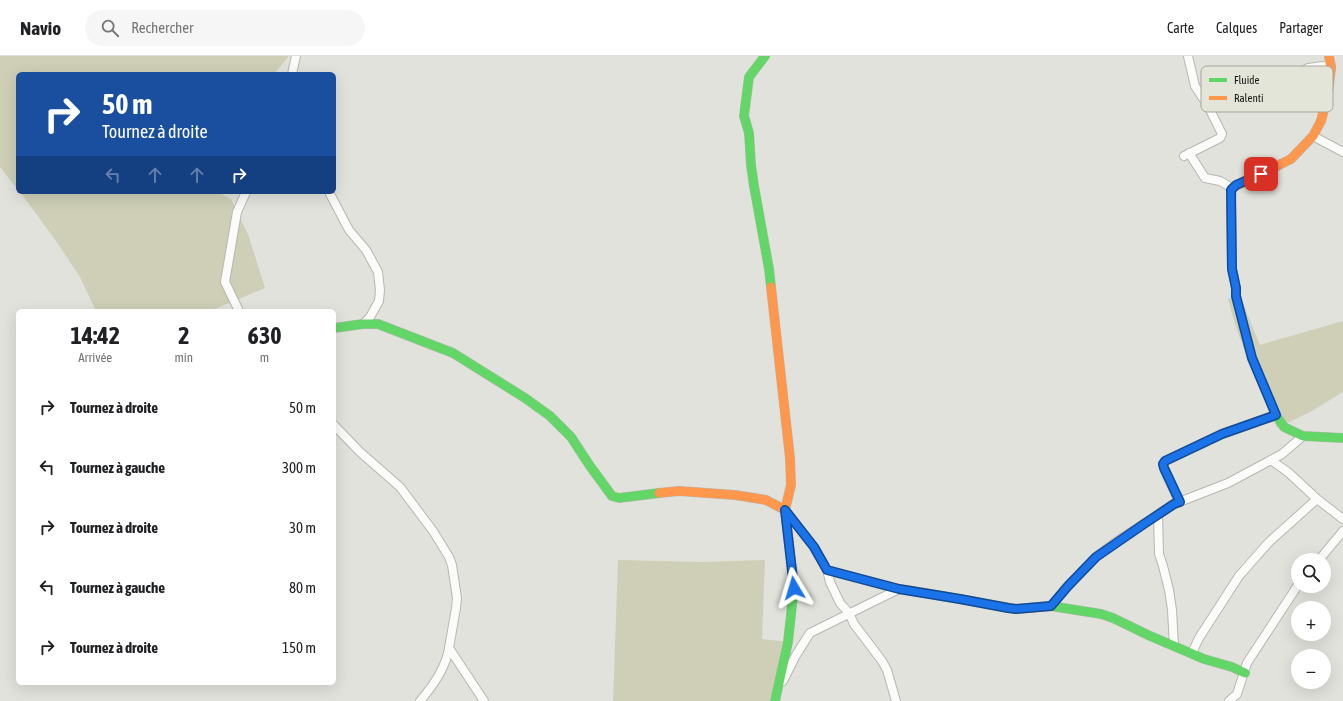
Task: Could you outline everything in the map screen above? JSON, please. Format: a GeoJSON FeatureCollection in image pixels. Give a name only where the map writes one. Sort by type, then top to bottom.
{"type":"FeatureCollection","features":[{"type":"Feature","properties":{"kind":"street"},"geometry":{"type":"LineString","coordinates":[[293,72],[296,56]]}},
{"type":"Feature","properties":{"kind":"street"},"geometry":{"type":"LineString","coordinates":[[765,56],[749,77],[744,116],[749,133],[753,179],[770,269],[788,433],[790,485],[785,510],[794,588],[788,642],[776,698]]}},
{"type":"Feature","properties":{"kind":"street"},"geometry":{"type":"LineString","coordinates":[[1188,56],[1195,86],[1201,95]]}},
{"type":"Feature","properties":{"kind":"street"},"geometry":{"type":"LineString","coordinates":[[1314,66],[1330,60]]}},
{"type":"Feature","properties":{"kind":"street"},"geometry":{"type":"LineString","coordinates":[[1211,112],[1222,134],[1220,138],[1186,155],[1205,178],[1220,181],[1232,188]]}},
{"type":"Feature","properties":{"kind":"street"},"geometry":{"type":"LineString","coordinates":[[1232,188],[1291,159],[1313,136],[1321,121],[1323,112]]}},
{"type":"Feature","properties":{"kind":"street"},"geometry":{"type":"LineString","coordinates":[[1313,136],[1343,152]]}},
{"type":"Feature","properties":{"kind":"street"},"geometry":{"type":"LineString","coordinates":[[1232,188],[1232,269],[1236,296],[1252,358],[1276,415],[1284,428],[1303,436],[1343,438]]}},
{"type":"Feature","properties":{"kind":"street"},"geometry":{"type":"LineString","coordinates":[[238,309],[225,282],[237,212],[245,194]]}},
{"type":"Feature","properties":{"kind":"street"},"geometry":{"type":"LineString","coordinates":[[330,194],[348,230],[366,250],[378,272],[380,290],[379,301],[370,317],[363,324]]}},
{"type":"Feature","properties":{"kind":"street"},"geometry":{"type":"LineString","coordinates":[[336,328],[363,324],[378,324],[453,353],[525,398],[550,416],[571,437],[612,496],[619,498],[679,491],[735,495],[764,500],[785,510],[814,547],[827,570],[830,582],[840,603],[882,661],[887,670],[896,701]]}},
{"type":"Feature","properties":{"kind":"street"},"geometry":{"type":"LineString","coordinates":[[1180,502],[1164,468],[1163,464],[1165,461],[1222,434],[1276,415]]}},
{"type":"Feature","properties":{"kind":"street"},"geometry":{"type":"LineString","coordinates":[[336,427],[360,452],[400,487],[433,531],[449,557],[452,565],[457,598],[450,648],[447,659],[428,691],[420,701]]}},
{"type":"Feature","properties":{"kind":"street"},"geometry":{"type":"LineString","coordinates":[[1051,606],[1096,557],[1116,542],[1174,504],[1228,483],[1272,460],[1282,454],[1303,436]]}},
{"type":"Feature","properties":{"kind":"street"},"geometry":{"type":"LineString","coordinates":[[1272,460],[1289,473],[1317,499],[1343,519]]}},
{"type":"Feature","properties":{"kind":"street"},"geometry":{"type":"LineString","coordinates":[[1192,653],[1199,638],[1239,576],[1269,542],[1317,499]]}},
{"type":"Feature","properties":{"kind":"street"},"geometry":{"type":"LineString","coordinates":[[1158,515],[1159,554],[1164,566],[1169,590],[1172,610],[1174,646]]}},
{"type":"Feature","properties":{"kind":"street"},"geometry":{"type":"LineString","coordinates":[[1325,553],[1343,531]]}},
{"type":"Feature","properties":{"kind":"street"},"geometry":{"type":"LineString","coordinates":[[827,570],[899,589],[1008,608],[1016,609],[1051,606],[1101,614],[1204,659],[1245,673]]}},
{"type":"Feature","properties":{"kind":"street"},"geometry":{"type":"LineString","coordinates":[[776,698],[796,656],[810,633],[899,589]]}},
{"type":"Feature","properties":{"kind":"street"},"geometry":{"type":"LineString","coordinates":[[1229,701],[1237,694],[1247,663],[1293,593]]}},
{"type":"Feature","properties":{"kind":"street"},"geometry":{"type":"LineString","coordinates":[[450,648],[484,701]]}},
{"type":"Feature","properties":{"kind":"green space"},"geometry":{"type":"Polygon","coordinates":[[[0,56],[289,56],[276,72],[16,72],[16,187],[0,167],[0,56]]]}},
{"type":"Feature","properties":{"kind":"green space"},"geometry":{"type":"Polygon","coordinates":[[[21,194],[221,194],[231,199],[249,237],[265,288],[215,309],[95,309],[80,277],[54,238],[21,194]]]}},
{"type":"Feature","properties":{"kind":"green space"},"geometry":{"type":"Polygon","coordinates":[[[1240,296],[1260,345],[1343,321],[1343,392],[1310,412],[1277,428],[1250,364],[1228,299],[1240,296]]]}},
{"type":"Feature","properties":{"kind":"green space"},"geometry":{"type":"Polygon","coordinates":[[[618,560],[703,562],[765,560],[762,639],[788,642],[775,701],[613,701],[618,560]]]}},
{"type":"Feature","properties":{"kind":"traffic: fast"},"geometry":{"type":"LineString","coordinates":[[765,56],[749,77],[744,116],[749,133],[751,165],[771,287]]}},
{"type":"Feature","properties":{"kind":"traffic: fast"},"geometry":{"type":"LineString","coordinates":[[336,328],[363,324],[378,324],[453,353],[525,398],[550,416],[571,437],[612,496],[619,498],[659,493]]}},
{"type":"Feature","properties":{"kind":"traffic: fast"},"geometry":{"type":"LineString","coordinates":[[1246,336],[1252,358],[1276,415],[1284,427],[1303,436],[1343,438]]}},
{"type":"Feature","properties":{"kind":"traffic: fast"},"geometry":{"type":"LineString","coordinates":[[775,701],[788,642],[794,587]]}},
{"type":"Feature","properties":{"kind":"traffic: fast"},"geometry":{"type":"LineString","coordinates":[[931,594],[1016,609],[1051,606],[1101,614],[1204,659],[1232,667],[1245,673]]}},
{"type":"Feature","properties":{"kind":"traffic: slow"},"geometry":{"type":"LineString","coordinates":[[1329,56],[1331,66]]}},
{"type":"Feature","properties":{"kind":"traffic: slow"},"geometry":{"type":"LineString","coordinates":[[1246,336],[1236,296],[1232,269],[1232,188],[1291,159],[1313,136],[1321,121],[1323,112]]}},
{"type":"Feature","properties":{"kind":"traffic: slow"},"geometry":{"type":"LineString","coordinates":[[771,287],[790,458],[791,485],[785,510],[794,587]]}},
{"type":"Feature","properties":{"kind":"traffic: slow"},"geometry":{"type":"LineString","coordinates":[[659,493],[679,491],[735,495],[766,500],[785,510],[814,547],[827,570],[899,589],[931,594]]}},
{"type":"Feature","properties":{"kind":"route"},"geometry":{"type":"LineString","coordinates":[[794,588],[785,510],[814,547],[827,570],[899,589],[1016,609],[1051,606],[1096,557],[1174,504],[1180,502],[1164,468],[1163,464],[1165,461],[1222,434],[1276,415],[1252,358],[1236,296],[1232,269],[1231,190],[1236,185],[1261,174]]}}]}
